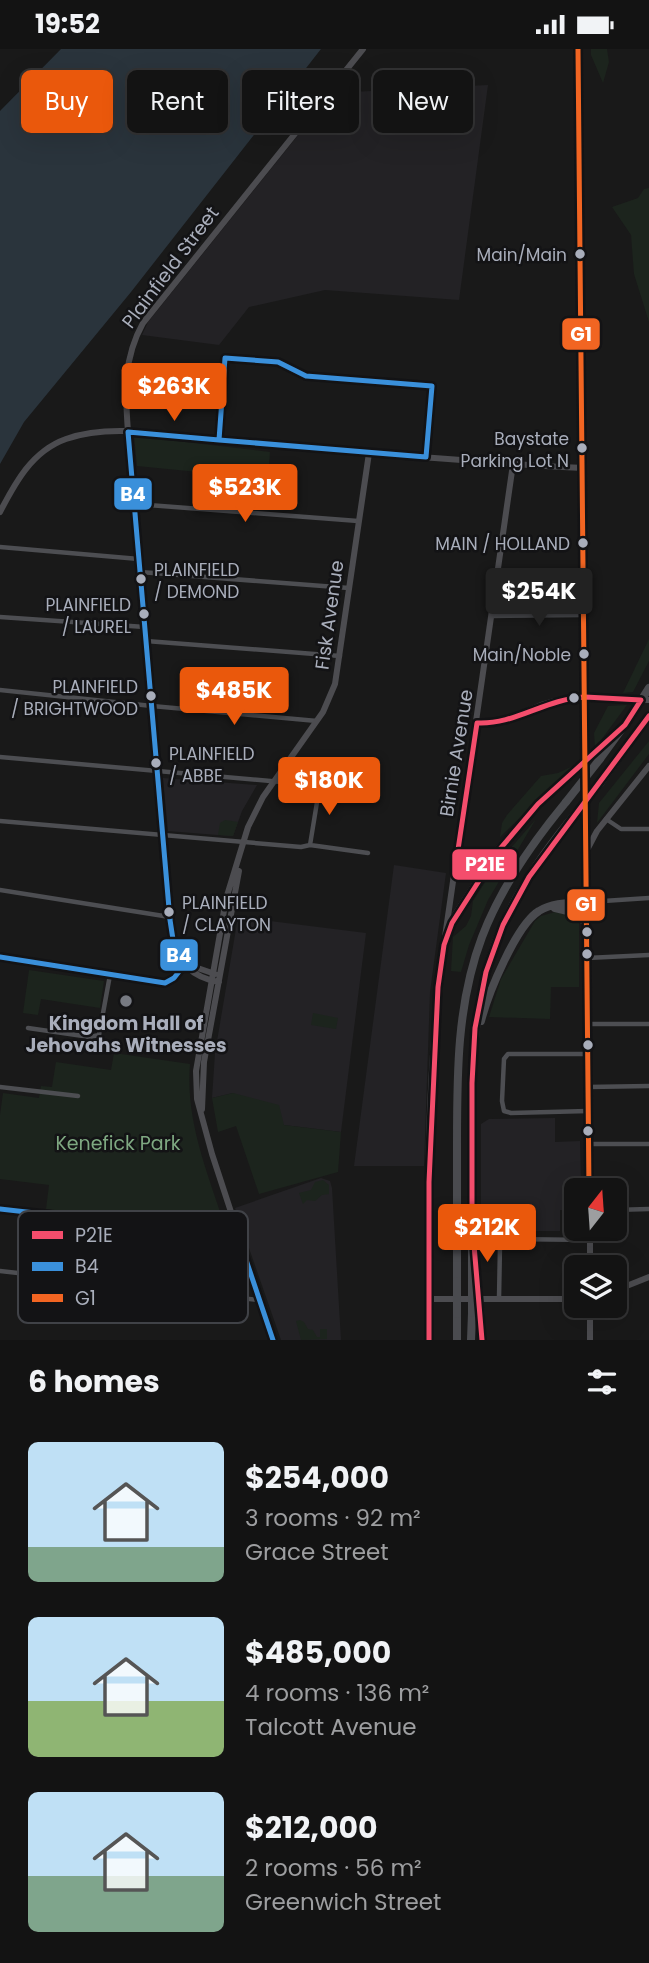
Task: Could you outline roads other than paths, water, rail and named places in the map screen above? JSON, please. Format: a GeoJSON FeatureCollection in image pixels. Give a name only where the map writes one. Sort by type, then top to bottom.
{"type":"FeatureCollection","features":[{"type":"Feature","properties":{"kind":"highway"},"geometry":{"type":"LineString","coordinates":[[457,1340],[458,1074],[468,982],[482,938],[505,887],[535,841],[625,725],[649,688]]}},
{"type":"Feature","properties":{"kind":"highway"},"geometry":{"type":"LineString","coordinates":[[482,1340],[476,1310],[472,1221],[474,1047],[483,985],[503,925],[529,877],[649,716]]}},
{"type":"Feature","properties":{"kind":"highway"},"geometry":{"type":"LineString","coordinates":[[456,863],[470,869],[482,867],[538,804],[600,755]]}},
{"type":"Feature","properties":{"kind":"highway"},"geometry":{"type":"LineString","coordinates":[[444,945],[454,918],[507,839]]}},
{"type":"Feature","properties":{"kind":"highway"},"geometry":{"type":"LineString","coordinates":[[474,1047],[490,992],[530,918],[549,907],[587,902]]}},
{"type":"Feature","properties":{"kind":"highway"},"geometry":{"type":"LineString","coordinates":[[549,907],[568,911],[587,923]]}},
{"type":"Feature","properties":{"kind":"highway"},"geometry":{"type":"LineString","coordinates":[[471,1340],[476,1310]]}},
{"type":"Feature","properties":{"kind":"main road","name":"Birnie Avenue"},"geometry":{"type":"LineString","coordinates":[[429,1340],[430,1149],[437,1004],[444,945]]}},
{"type":"Feature","properties":{"kind":"street","name":"Plainfield Street"},"geometry":{"type":"LineString","coordinates":[[185,964],[173,943],[170,917],[125,373],[133,340],[142,323],[363,49]]}},
{"type":"Feature","properties":{"kind":"street"},"geometry":{"type":"LineString","coordinates":[[578,49],[589,1178]]}},
{"type":"Feature","properties":{"kind":"street"},"geometry":{"type":"LineString","coordinates":[[0,512],[28,466],[50,447],[63,440],[87,434],[128,432],[583,468]]}},
{"type":"Feature","properties":{"kind":"street","name":"Fisk Avenue"},"geometry":{"type":"LineString","coordinates":[[216,978],[244,841],[256,809],[318,721],[332,692],[340,656],[369,453]]}},
{"type":"Feature","properties":{"kind":"street","name":"Birnie Avenue"},"geometry":{"type":"LineString","coordinates":[[444,945],[513,464]]}},
{"type":"Feature","properties":{"kind":"street"},"geometry":{"type":"LineString","coordinates":[[135,504],[358,521]]}},
{"type":"Feature","properties":{"kind":"street"},"geometry":{"type":"LineString","coordinates":[[0,547],[139,559]]}},
{"type":"Feature","properties":{"kind":"street"},"geometry":{"type":"LineString","coordinates":[[140,572],[349,588]]}},
{"type":"Feature","properties":{"kind":"street"},"geometry":{"type":"LineString","coordinates":[[492,616],[585,615]]}},
{"type":"Feature","properties":{"kind":"street"},"geometry":{"type":"LineString","coordinates":[[0,617],[145,627]]}},
{"type":"Feature","properties":{"kind":"street"},"geometry":{"type":"LineString","coordinates":[[146,641],[340,656]]}},
{"type":"Feature","properties":{"kind":"street"},"geometry":{"type":"LineString","coordinates":[[0,689],[318,721]]}},
{"type":"Feature","properties":{"kind":"street"},"geometry":{"type":"LineString","coordinates":[[477,723],[504,722],[557,701],[649,700]]}},
{"type":"Feature","properties":{"kind":"street"},"geometry":{"type":"LineString","coordinates":[[0,757],[318,786],[310,845]]}},
{"type":"Feature","properties":{"kind":"street"},"geometry":{"type":"LineString","coordinates":[[586,853],[594,835],[649,766]]}},
{"type":"Feature","properties":{"kind":"street"},"geometry":{"type":"LineString","coordinates":[[607,819],[621,829],[649,829]]}},
{"type":"Feature","properties":{"kind":"street"},"geometry":{"type":"LineString","coordinates":[[0,821],[301,847],[310,845],[368,853]]}},
{"type":"Feature","properties":{"kind":"street"},"geometry":{"type":"LineString","coordinates":[[0,890],[170,917]]}},
{"type":"Feature","properties":{"kind":"street"},"geometry":{"type":"LineString","coordinates":[[587,902],[649,898]]}},
{"type":"Feature","properties":{"kind":"street"},"geometry":{"type":"LineString","coordinates":[[587,958],[649,955]]}},
{"type":"Feature","properties":{"kind":"street"},"geometry":{"type":"LineString","coordinates":[[0,957],[165,983],[176,977],[185,964],[216,978],[196,1090],[231,1211]]}},
{"type":"Feature","properties":{"kind":"street"},"geometry":{"type":"LineString","coordinates":[[28,1028],[90,1037],[99,1035],[110,975]]}},
{"type":"Feature","properties":{"kind":"street"},"geometry":{"type":"LineString","coordinates":[[588,1024],[649,1024]]}},
{"type":"Feature","properties":{"kind":"street"},"geometry":{"type":"LineString","coordinates":[[588,1054],[508,1054],[504,1059],[502,1108],[504,1111],[588,1111]]}},
{"type":"Feature","properties":{"kind":"street"},"geometry":{"type":"LineString","coordinates":[[0,1087],[78,1096]]}},
{"type":"Feature","properties":{"kind":"street"},"geometry":{"type":"LineString","coordinates":[[588,1087],[649,1087]]}},
{"type":"Feature","properties":{"kind":"street"},"geometry":{"type":"LineString","coordinates":[[589,1144],[649,1144]]}},
{"type":"Feature","properties":{"kind":"street"},"geometry":{"type":"LineString","coordinates":[[0,1209],[18,1211]]}},
{"type":"Feature","properties":{"kind":"street"},"geometry":{"type":"LineString","coordinates":[[627,1210],[649,1209]]}},
{"type":"Feature","properties":{"kind":"street"},"geometry":{"type":"LineString","coordinates":[[499,1299],[500,1245],[503,1239],[564,1240]]}},
{"type":"Feature","properties":{"kind":"street"},"geometry":{"type":"LineString","coordinates":[[248,1266],[273,1340]]}},
{"type":"Feature","properties":{"kind":"street"},"geometry":{"type":"LineString","coordinates":[[0,1271],[18,1273]]}},
{"type":"Feature","properties":{"kind":"street"},"geometry":{"type":"LineString","coordinates":[[627,1286],[649,1277]]}},
{"type":"Feature","properties":{"kind":"street"},"geometry":{"type":"LineString","coordinates":[[248,1299],[259,1300]]}},
{"type":"Feature","properties":{"kind":"street"},"geometry":{"type":"LineString","coordinates":[[428,1299],[564,1299]]}},
{"type":"Feature","properties":{"kind":"street"},"geometry":{"type":"LineString","coordinates":[[590,1318],[590,1340]]}},
{"type":"Feature","properties":{"kind":"place","name":"Main/Main"},"geometry":{"type":"Point","coordinates":[580,254]}},
{"type":"Feature","properties":{"kind":"place","name":"Baystate Parking Lot N"},"geometry":{"type":"Point","coordinates":[582,448]}},
{"type":"Feature","properties":{"kind":"place","name":"MAIN / HOLLAND"},"geometry":{"type":"Point","coordinates":[583,543]}},
{"type":"Feature","properties":{"kind":"place","name":"PLAINFIELD / DEMOND"},"geometry":{"type":"Point","coordinates":[141,579]}},
{"type":"Feature","properties":{"kind":"place","name":"PLAINFIELD / LAUREL"},"geometry":{"type":"Point","coordinates":[144,614]}},
{"type":"Feature","properties":{"kind":"place","name":"Main/Noble"},"geometry":{"type":"Point","coordinates":[584,654]}},
{"type":"Feature","properties":{"kind":"place","name":"PLAINFIELD / BRIGHTWOOD"},"geometry":{"type":"Point","coordinates":[151,696]}},
{"type":"Feature","properties":{"kind":"place","name":"PLAINFIELD / ABBE"},"geometry":{"type":"Point","coordinates":[156,763]}},
{"type":"Feature","properties":{"kind":"place","name":"PLAINFIELD / CLAYTON"},"geometry":{"type":"Point","coordinates":[169,912]}},
{"type":"Feature","properties":{"kind":"place","name":"Kingdom Hall of Jehovahs Witnesses"},"geometry":{"type":"Point","coordinates":[126,1001]}},
{"type":"Feature","properties":{"kind":"park label","name":"Kenefick Park"},"geometry":{"type":"Point","coordinates":[118,1143]}}]}
